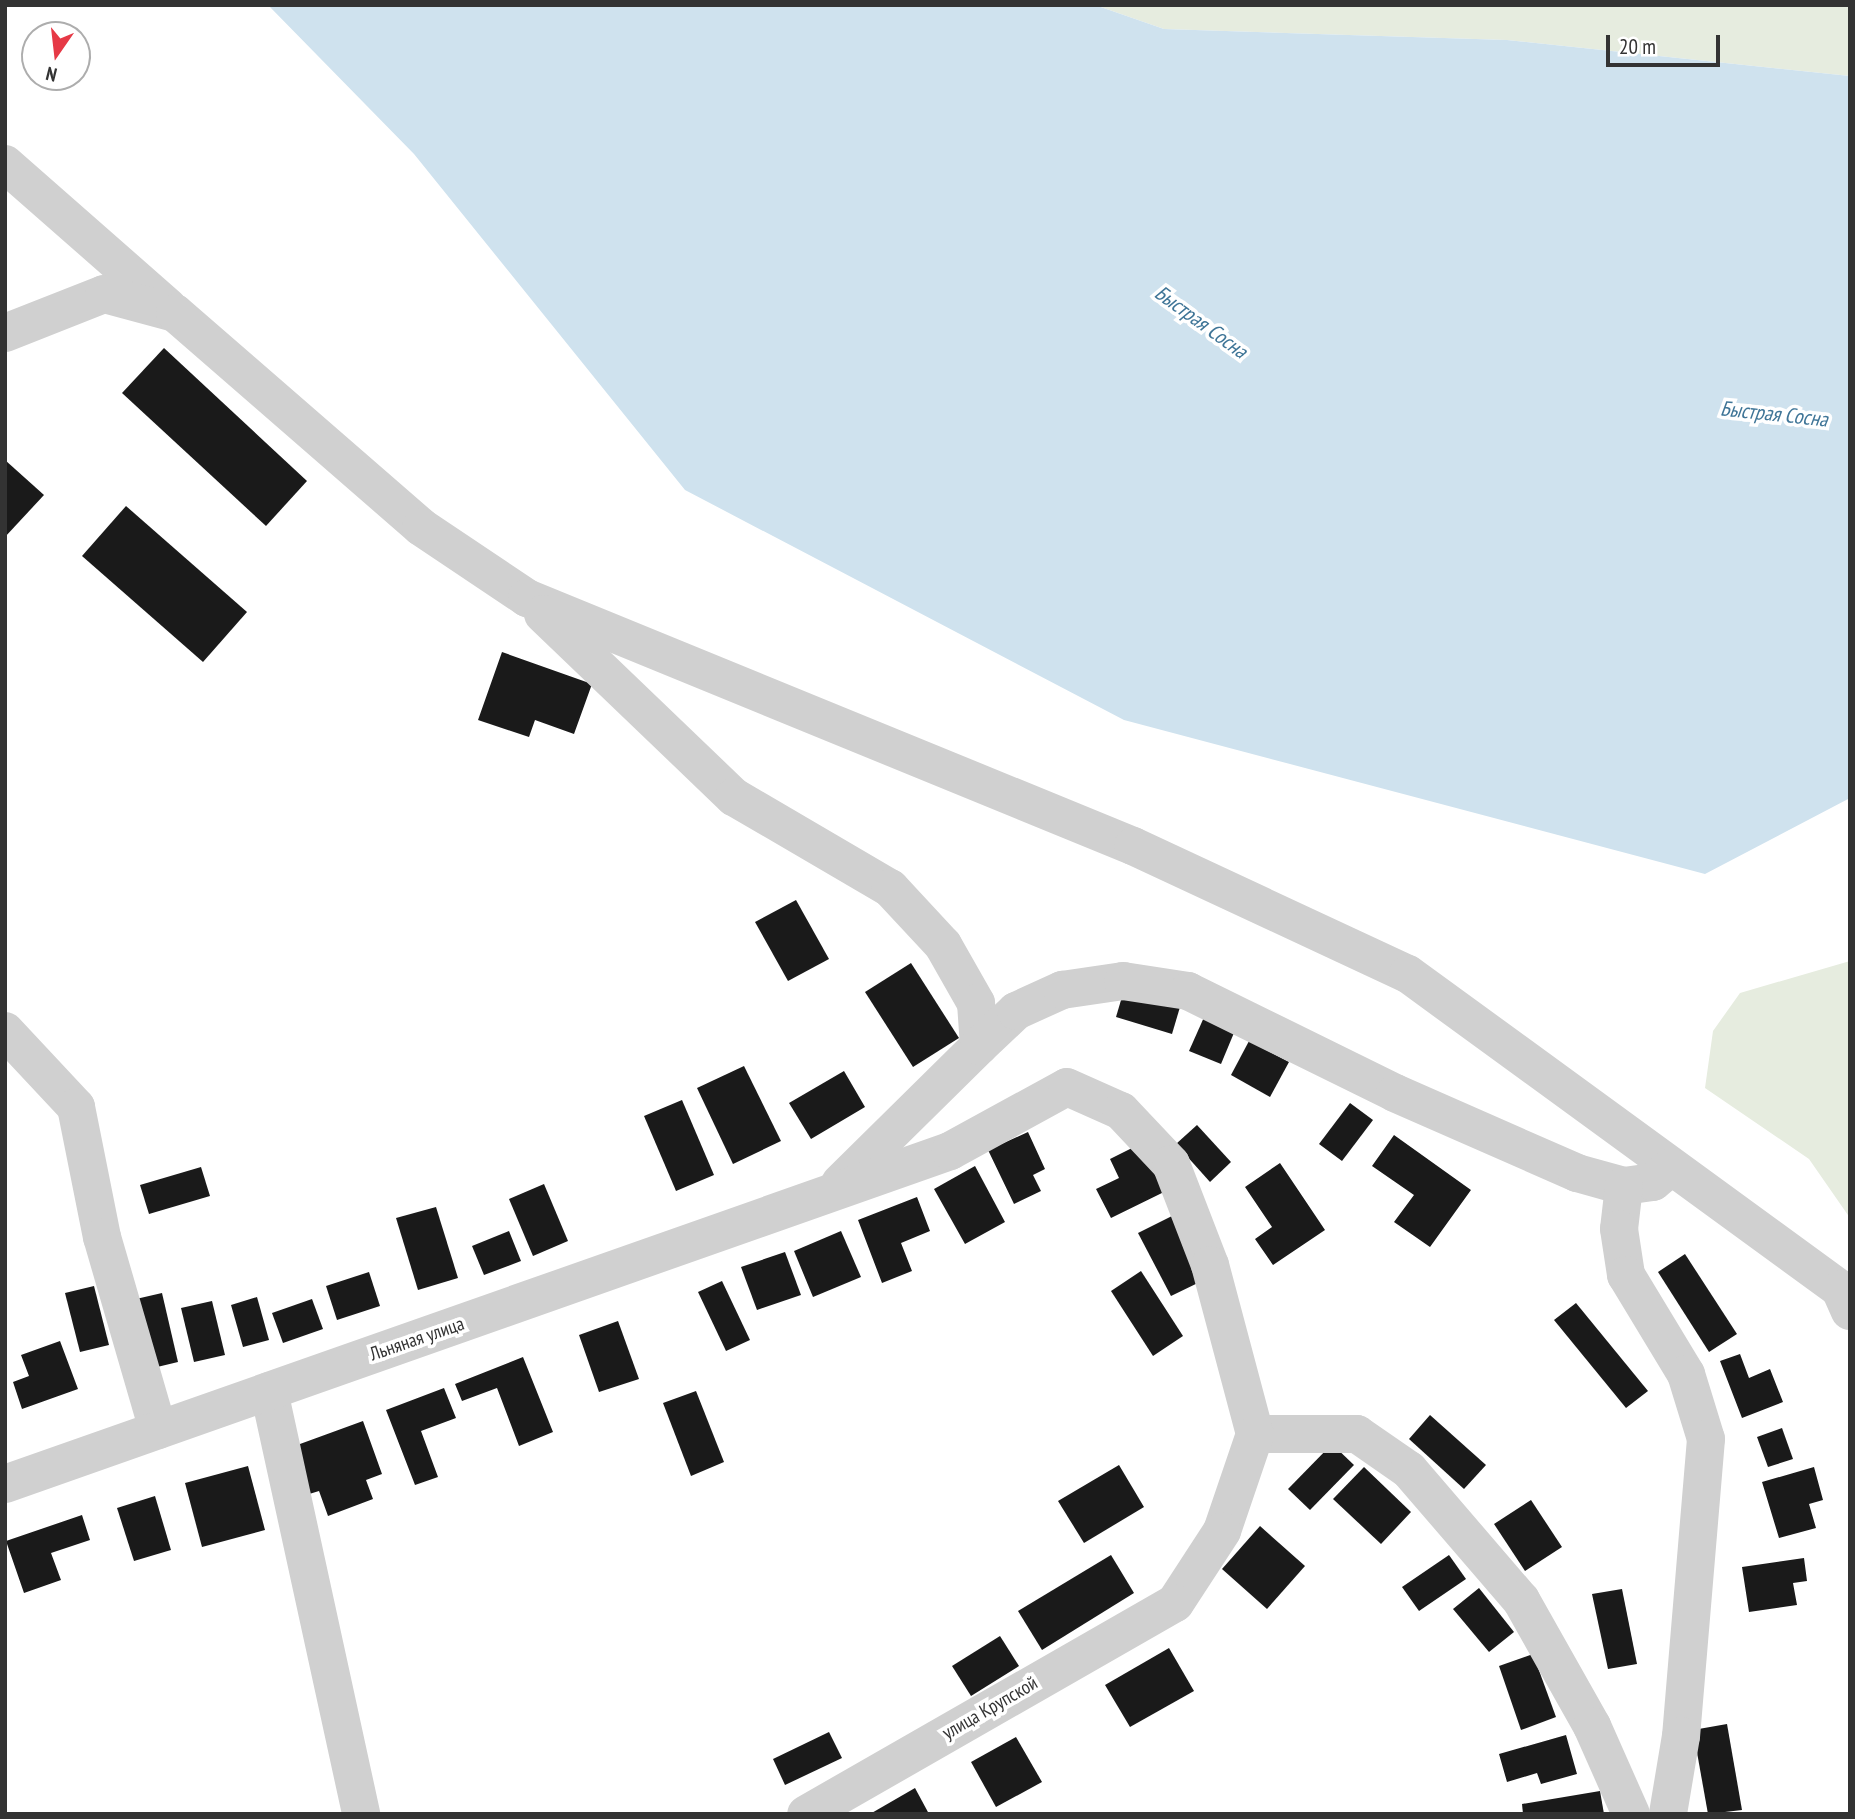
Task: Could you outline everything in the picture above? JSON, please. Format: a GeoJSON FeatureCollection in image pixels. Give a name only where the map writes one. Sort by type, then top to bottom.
{"type":"FeatureCollection","features":[{"type":"Feature","properties":{"kind":"street"},"geometry":{"type":"LineString","coordinates":[[5,164],[421,527],[527,598],[734,797],[890,888],[943,946],[976,1003],[979,1046]]}},
{"type":"Feature","properties":{"kind":"street"},"geometry":{"type":"LineString","coordinates":[[5,332],[104,294],[175,313]]}},
{"type":"Feature","properties":{"kind":"street"},"geometry":{"type":"LineString","coordinates":[[527,598],[1133,846],[1408,974],[1840,1289],[1850,1311]]}},
{"type":"Feature","properties":{"kind":"street"},"geometry":{"type":"LineString","coordinates":[[828,1195],[1016,1011],[1062,990],[1124,981],[1188,991],[1500,1141],[1624,1186],[1653,1182],[1671,1167]]}},
{"type":"Feature","properties":{"kind":"street"},"geometry":{"type":"LineString","coordinates":[[5,1031],[76,1107],[102,1237],[158,1430]]}},
{"type":"Feature","properties":{"kind":"street","name":"Льняная улица"},"geometry":{"type":"LineString","coordinates":[[5,1484],[950,1150],[1067,1087],[1121,1111],[1171,1164],[1209,1265],[1255,1434]]}},
{"type":"Feature","properties":{"kind":"street"},"geometry":{"type":"LineString","coordinates":[[1624,1186],[1619,1229],[1626,1275],[1686,1374],[1706,1439],[1681,1736],[1668,1814]]}},
{"type":"Feature","properties":{"kind":"street"},"geometry":{"type":"LineString","coordinates":[[269,1391],[361,1814]]}},
{"type":"Feature","properties":{"kind":"street"},"geometry":{"type":"LineString","coordinates":[[1255,1434],[1357,1434],[1409,1470],[1521,1600],[1592,1726],[1631,1814]]}},
{"type":"Feature","properties":{"kind":"street","name":"улица Крупской"},"geometry":{"type":"LineString","coordinates":[[806,1814],[1175,1603],[1222,1531],[1255,1434]]}},
{"type":"Feature","properties":{"kind":"shaded area"},"geometry":{"type":"Polygon","coordinates":[[[1095,5],[1850,5],[1850,76],[1507,40],[1164,29],[1095,5]]]}},
{"type":"Feature","properties":{"kind":"shaded area"},"geometry":{"type":"Polygon","coordinates":[[[1850,961],[1850,1218],[1809,1159],[1705,1088],[1713,1031],[1740,993],[1850,961]]]}},
{"type":"Feature","properties":{"kind":"water","name":"Быстрая Сосна"},"geometry":{"type":"Polygon","coordinates":[[[268,5],[1095,5],[1164,29],[1507,40],[1850,76],[1850,798],[1705,874],[1124,720],[685,490],[414,154],[268,5]]]}},
{"type":"Feature","properties":{"kind":"building"},"geometry":{"type":"Polygon","coordinates":[[[164,348],[307,481],[266,526],[122,393],[164,348]]]}},
{"type":"Feature","properties":{"kind":"building"},"geometry":{"type":"Polygon","coordinates":[[[5,460],[44,495],[5,537],[5,460]]]}},
{"type":"Feature","properties":{"kind":"building"},"geometry":{"type":"Polygon","coordinates":[[[126,506],[247,612],[203,662],[82,556],[126,506]]]}},
{"type":"Feature","properties":{"kind":"building"},"geometry":{"type":"Polygon","coordinates":[[[502,652],[592,684],[574,734],[535,720],[529,737],[478,720],[502,652]]]}},
{"type":"Feature","properties":{"kind":"building"},"geometry":{"type":"Polygon","coordinates":[[[796,900],[829,959],[788,981],[755,922],[796,900]]]}},
{"type":"Feature","properties":{"kind":"building"},"geometry":{"type":"Polygon","coordinates":[[[911,963],[959,1038],[913,1067],[865,992],[911,963]]]}},
{"type":"Feature","properties":{"kind":"building"},"geometry":{"type":"Polygon","coordinates":[[[1124,990],[1180,1007],[1172,1034],[1116,1017],[1124,990]]]}},
{"type":"Feature","properties":{"kind":"building"},"geometry":{"type":"Polygon","coordinates":[[[1205,1015],[1236,1028],[1221,1064],[1189,1051],[1205,1015]]]}},
{"type":"Feature","properties":{"kind":"building"},"geometry":{"type":"Polygon","coordinates":[[[1249,1041],[1289,1062],[1270,1097],[1231,1075],[1249,1041]]]}},
{"type":"Feature","properties":{"kind":"building"},"geometry":{"type":"Polygon","coordinates":[[[744,1066],[781,1141],[733,1164],[697,1088],[744,1066]]]}},
{"type":"Feature","properties":{"kind":"building"},"geometry":{"type":"Polygon","coordinates":[[[844,1071],[865,1107],[811,1139],[789,1103],[844,1071]]]}},
{"type":"Feature","properties":{"kind":"building"},"geometry":{"type":"Polygon","coordinates":[[[682,1100],[714,1175],[676,1191],[644,1116],[682,1100]]]}},
{"type":"Feature","properties":{"kind":"building"},"geometry":{"type":"Polygon","coordinates":[[[1350,1103],[1373,1120],[1342,1161],[1319,1144],[1350,1103]]]}},
{"type":"Feature","properties":{"kind":"building"},"geometry":{"type":"Polygon","coordinates":[[[1197,1125],[1231,1162],[1210,1182],[1176,1144],[1197,1125]]]}},
{"type":"Feature","properties":{"kind":"building"},"geometry":{"type":"Polygon","coordinates":[[[1028,1132],[1045,1169],[1033,1175],[1041,1191],[1014,1204],[988,1150],[1028,1132]]]}},
{"type":"Feature","properties":{"kind":"building"},"geometry":{"type":"Polygon","coordinates":[[[1394,1135],[1471,1190],[1430,1247],[1394,1222],[1414,1195],[1372,1166],[1394,1135]]]}},
{"type":"Feature","properties":{"kind":"building"},"geometry":{"type":"Polygon","coordinates":[[[1140,1144],[1164,1192],[1111,1218],[1096,1189],[1119,1178],[1110,1159],[1140,1144]]]}},
{"type":"Feature","properties":{"kind":"building"},"geometry":{"type":"Polygon","coordinates":[[[1280,1163],[1325,1230],[1273,1265],[1255,1239],[1272,1227],[1245,1187],[1280,1163]]]}},
{"type":"Feature","properties":{"kind":"building"},"geometry":{"type":"Polygon","coordinates":[[[975,1166],[1005,1222],[965,1244],[934,1189],[975,1166]]]}},
{"type":"Feature","properties":{"kind":"building"},"geometry":{"type":"Polygon","coordinates":[[[201,1167],[210,1196],[149,1214],[140,1185],[201,1167]]]}},
{"type":"Feature","properties":{"kind":"building"},"geometry":{"type":"Polygon","coordinates":[[[544,1184],[568,1241],[533,1256],[509,1199],[544,1184]]]}},
{"type":"Feature","properties":{"kind":"building"},"geometry":{"type":"Polygon","coordinates":[[[917,1197],[930,1231],[901,1243],[912,1271],[882,1283],[858,1220],[917,1197]]]}},
{"type":"Feature","properties":{"kind":"building"},"geometry":{"type":"Polygon","coordinates":[[[436,1207],[458,1278],[418,1290],[396,1218],[436,1207]]]}},
{"type":"Feature","properties":{"kind":"building"},"geometry":{"type":"Polygon","coordinates":[[[1172,1216],[1204,1280],[1171,1296],[1138,1233],[1172,1216]]]}},
{"type":"Feature","properties":{"kind":"building"},"geometry":{"type":"Polygon","coordinates":[[[509,1231],[521,1261],[484,1275],[472,1246],[509,1231]]]}},
{"type":"Feature","properties":{"kind":"building"},"geometry":{"type":"Polygon","coordinates":[[[841,1231],[861,1277],[813,1297],[794,1251],[841,1231]]]}},
{"type":"Feature","properties":{"kind":"building"},"geometry":{"type":"Polygon","coordinates":[[[785,1252],[801,1295],[757,1310],[741,1267],[785,1252]]]}},
{"type":"Feature","properties":{"kind":"building"},"geometry":{"type":"Polygon","coordinates":[[[1685,1254],[1737,1334],[1709,1352],[1658,1272],[1685,1254]]]}},
{"type":"Feature","properties":{"kind":"building"},"geometry":{"type":"Polygon","coordinates":[[[1141,1271],[1183,1336],[1153,1356],[1111,1291],[1141,1271]]]}},
{"type":"Feature","properties":{"kind":"building"},"geometry":{"type":"Polygon","coordinates":[[[369,1272],[380,1306],[337,1320],[326,1286],[369,1272]]]}},
{"type":"Feature","properties":{"kind":"building"},"geometry":{"type":"Polygon","coordinates":[[[722,1281],[750,1340],[726,1351],[698,1292],[722,1281]]]}},
{"type":"Feature","properties":{"kind":"building"},"geometry":{"type":"Polygon","coordinates":[[[94,1286],[109,1345],[80,1352],[65,1293],[94,1286]]]}},
{"type":"Feature","properties":{"kind":"building"},"geometry":{"type":"Polygon","coordinates":[[[162,1293],[178,1362],[153,1368],[136,1299],[162,1293]]]}},
{"type":"Feature","properties":{"kind":"building"},"geometry":{"type":"Polygon","coordinates":[[[257,1297],[269,1340],[243,1347],[231,1305],[257,1297]]]}},
{"type":"Feature","properties":{"kind":"building"},"geometry":{"type":"Polygon","coordinates":[[[312,1299],[323,1329],[283,1343],[272,1313],[312,1299]]]}},
{"type":"Feature","properties":{"kind":"building"},"geometry":{"type":"Polygon","coordinates":[[[212,1301],[225,1355],[194,1362],[181,1308],[212,1301]]]}},
{"type":"Feature","properties":{"kind":"building"},"geometry":{"type":"Polygon","coordinates":[[[1576,1303],[1648,1391],[1626,1408],[1554,1320],[1576,1303]]]}},
{"type":"Feature","properties":{"kind":"building"},"geometry":{"type":"Polygon","coordinates":[[[618,1321],[639,1379],[599,1392],[579,1335],[618,1321]]]}},
{"type":"Feature","properties":{"kind":"building"},"geometry":{"type":"Polygon","coordinates":[[[60,1341],[78,1389],[22,1409],[13,1382],[29,1376],[21,1355],[60,1341]]]}},
{"type":"Feature","properties":{"kind":"building"},"geometry":{"type":"Polygon","coordinates":[[[1740,1354],[1749,1378],[1770,1369],[1783,1402],[1742,1418],[1720,1361],[1740,1354]]]}},
{"type":"Feature","properties":{"kind":"building"},"geometry":{"type":"Polygon","coordinates":[[[523,1357],[553,1432],[519,1446],[497,1388],[462,1401],[455,1384],[523,1357]]]}},
{"type":"Feature","properties":{"kind":"building"},"geometry":{"type":"Polygon","coordinates":[[[444,1388],[456,1418],[421,1431],[438,1477],[415,1485],[386,1410],[444,1388]]]}},
{"type":"Feature","properties":{"kind":"building"},"geometry":{"type":"Polygon","coordinates":[[[696,1391],[724,1462],[691,1476],[663,1403],[696,1391]]]}},
{"type":"Feature","properties":{"kind":"building"},"geometry":{"type":"Polygon","coordinates":[[[1430,1415],[1486,1465],[1464,1489],[1409,1439],[1430,1415]]]}},
{"type":"Feature","properties":{"kind":"building"},"geometry":{"type":"Polygon","coordinates":[[[363,1421],[382,1474],[366,1480],[373,1499],[328,1516],[319,1491],[306,1495],[289,1448],[363,1421]]]}},
{"type":"Feature","properties":{"kind":"building"},"geometry":{"type":"Polygon","coordinates":[[[1782,1428],[1793,1459],[1768,1467],[1757,1437],[1782,1428]]]}},
{"type":"Feature","properties":{"kind":"building"},"geometry":{"type":"Polygon","coordinates":[[[1332,1444],[1354,1465],[1310,1510],[1288,1489],[1332,1444]]]}},
{"type":"Feature","properties":{"kind":"building"},"geometry":{"type":"Polygon","coordinates":[[[1119,1465],[1144,1507],[1084,1543],[1058,1501],[1119,1465]]]}},
{"type":"Feature","properties":{"kind":"building"},"geometry":{"type":"Polygon","coordinates":[[[248,1466],[265,1530],[202,1547],[185,1483],[248,1466]]]}},
{"type":"Feature","properties":{"kind":"building"},"geometry":{"type":"Polygon","coordinates":[[[1364,1467],[1411,1512],[1381,1544],[1333,1499],[1364,1467]]]}},
{"type":"Feature","properties":{"kind":"building"},"geometry":{"type":"Polygon","coordinates":[[[1814,1467],[1823,1500],[1809,1504],[1816,1528],[1779,1538],[1762,1482],[1814,1467]]]}},
{"type":"Feature","properties":{"kind":"building"},"geometry":{"type":"Polygon","coordinates":[[[155,1496],[171,1550],[134,1561],[117,1508],[155,1496]]]}},
{"type":"Feature","properties":{"kind":"building"},"geometry":{"type":"Polygon","coordinates":[[[1531,1500],[1562,1547],[1525,1571],[1494,1524],[1531,1500]]]}},
{"type":"Feature","properties":{"kind":"building"},"geometry":{"type":"Polygon","coordinates":[[[82,1515],[90,1540],[51,1553],[61,1580],[24,1593],[6,1541],[82,1515]]]}},
{"type":"Feature","properties":{"kind":"building"},"geometry":{"type":"Polygon","coordinates":[[[1260,1526],[1305,1566],[1267,1609],[1222,1569],[1260,1526]]]}},
{"type":"Feature","properties":{"kind":"building"},"geometry":{"type":"Polygon","coordinates":[[[1111,1555],[1134,1593],[1042,1650],[1018,1611],[1111,1555]]]}},
{"type":"Feature","properties":{"kind":"building"},"geometry":{"type":"Polygon","coordinates":[[[1449,1555],[1466,1579],[1419,1611],[1402,1587],[1449,1555]]]}},
{"type":"Feature","properties":{"kind":"building"},"geometry":{"type":"Polygon","coordinates":[[[1804,1558],[1807,1581],[1793,1583],[1797,1605],[1749,1612],[1742,1567],[1804,1558]]]}},
{"type":"Feature","properties":{"kind":"building"},"geometry":{"type":"Polygon","coordinates":[[[1479,1588],[1514,1632],[1489,1652],[1453,1609],[1479,1588]]]}},
{"type":"Feature","properties":{"kind":"building"},"geometry":{"type":"Polygon","coordinates":[[[1622,1589],[1637,1664],[1608,1669],[1592,1594],[1622,1589]]]}},
{"type":"Feature","properties":{"kind":"building"},"geometry":{"type":"Polygon","coordinates":[[[1000,1636],[1019,1666],[971,1696],[952,1666],[1000,1636]]]}},
{"type":"Feature","properties":{"kind":"building"},"geometry":{"type":"Polygon","coordinates":[[[1169,1648],[1194,1691],[1130,1727],[1105,1685],[1169,1648]]]}},
{"type":"Feature","properties":{"kind":"building"},"geometry":{"type":"Polygon","coordinates":[[[1533,1654],[1556,1717],[1521,1730],[1499,1666],[1533,1654]]]}},
{"type":"Feature","properties":{"kind":"building"},"geometry":{"type":"Polygon","coordinates":[[[1727,1724],[1742,1810],[1708,1814],[1693,1730],[1727,1724]]]}},
{"type":"Feature","properties":{"kind":"building"},"geometry":{"type":"Polygon","coordinates":[[[829,1732],[842,1758],[785,1785],[773,1759],[829,1732]]]}},
{"type":"Feature","properties":{"kind":"building"},"geometry":{"type":"Polygon","coordinates":[[[1566,1735],[1577,1774],[1541,1784],[1537,1773],[1507,1782],[1499,1754],[1566,1735]]]}},
{"type":"Feature","properties":{"kind":"building"},"geometry":{"type":"Polygon","coordinates":[[[1016,1737],[1042,1782],[996,1807],[971,1762],[1016,1737]]]}},
{"type":"Feature","properties":{"kind":"building"},"geometry":{"type":"Polygon","coordinates":[[[915,1788],[929,1814],[870,1814],[915,1788]]]}},
{"type":"Feature","properties":{"kind":"building"},"geometry":{"type":"Polygon","coordinates":[[[1600,1791],[1604,1814],[1523,1814],[1522,1804],[1600,1791]]]}}]}
